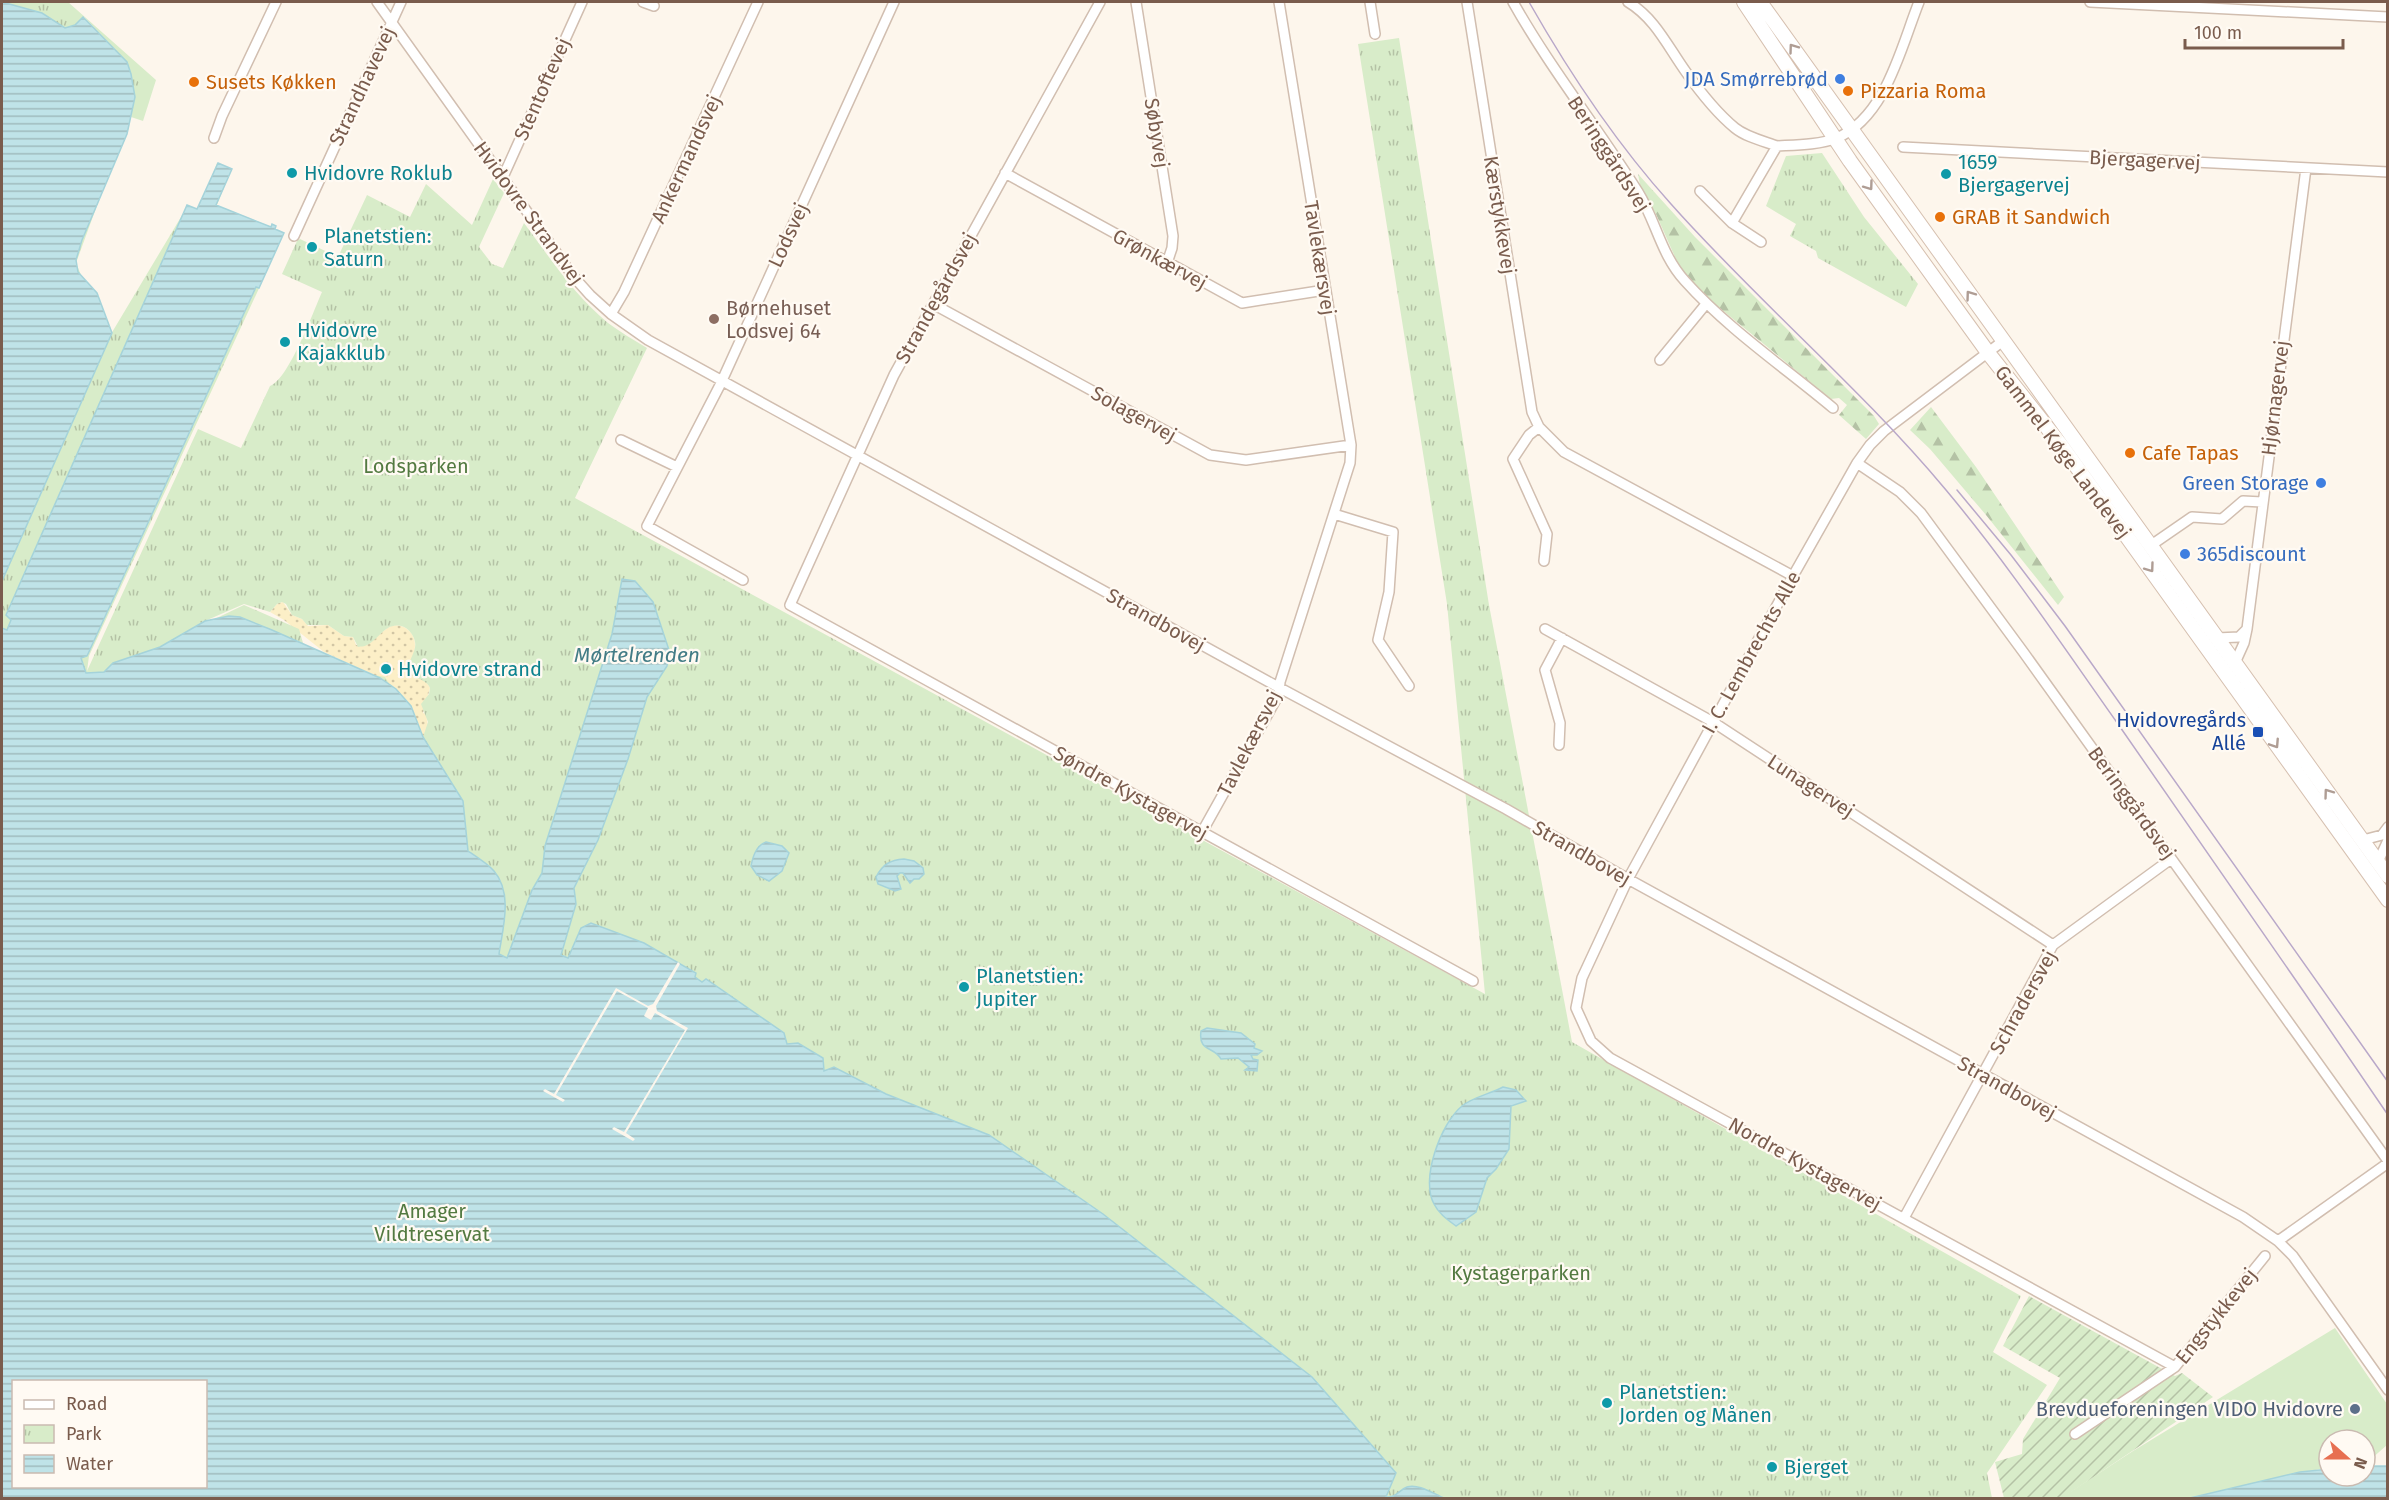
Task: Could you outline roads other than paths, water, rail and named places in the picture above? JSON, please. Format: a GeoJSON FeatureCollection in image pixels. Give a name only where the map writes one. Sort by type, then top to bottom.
{"type":"FeatureCollection","features":[{"type":"Feature","properties":{"kind":"main road","name":"Gammel Køge Landevej"},"geometry":{"type":"LineString","coordinates":[[1744,2],[1835,139],[1989,354],[2080,470],[2388,900]]}},
{"type":"Feature","properties":{"kind":"main road","name":"Gammel Køge Landevej"},"geometry":{"type":"LineString","coordinates":[[1760,2],[2388,876]]}},
{"type":"Feature","properties":{"kind":"street"},"geometry":{"type":"LineString","coordinates":[[214,138],[222,116],[276,2]]}},
{"type":"Feature","properties":{"kind":"street","name":"Hvidovre Strandvej"},"geometry":{"type":"LineString","coordinates":[[377,2],[573,276],[590,296],[648,340],[722,380]]}},
{"type":"Feature","properties":{"kind":"street","name":"Strandhavevej"},"geometry":{"type":"LineString","coordinates":[[294,236],[401,2]]}},
{"type":"Feature","properties":{"kind":"street","name":"Stentoftevej"},"geometry":{"type":"LineString","coordinates":[[502,177],[582,2]]}},
{"type":"Feature","properties":{"kind":"street"},"geometry":{"type":"LineString","coordinates":[[643,2],[654,6]]}},
{"type":"Feature","properties":{"kind":"street","name":"Ankermandsvej"},"geometry":{"type":"LineString","coordinates":[[611,314],[629,282],[758,2]]}},
{"type":"Feature","properties":{"kind":"street","name":"Lodsvej"},"geometry":{"type":"LineString","coordinates":[[743,580],[647,526],[722,380],[894,2]]}},
{"type":"Feature","properties":{"kind":"street","name":"Strandegårdsvej"},"geometry":{"type":"LineString","coordinates":[[790,605],[894,375],[1100,2]]}},
{"type":"Feature","properties":{"kind":"street","name":"Søbyvej"},"geometry":{"type":"LineString","coordinates":[[1136,2],[1173,236],[1167,263]]}},
{"type":"Feature","properties":{"kind":"street","name":"Tavlekærsvej"},"geometry":{"type":"LineString","coordinates":[[1202,832],[1280,688],[1350,464],[1351,445],[1279,2]]}},
{"type":"Feature","properties":{"kind":"street"},"geometry":{"type":"LineString","coordinates":[[1370,2],[1376,33]]}},
{"type":"Feature","properties":{"kind":"street","name":"Kærstykkevej"},"geometry":{"type":"LineString","coordinates":[[1467,2],[1532,412],[1539,427],[1564,452],[1792,576]]}},
{"type":"Feature","properties":{"kind":"street","name":"Beringgårdsvej"},"geometry":{"type":"LineString","coordinates":[[1513,2],[1535,42],[1639,194],[1667,257],[1683,279],[1706,304],[1833,408]]}},
{"type":"Feature","properties":{"kind":"street"},"geometry":{"type":"LineString","coordinates":[[1628,2],[1637,7],[1656,26],[1687,74],[1734,128],[1745,135],[1777,146],[1835,139],[1852,130],[1867,117],[1884,90],[1919,2]]}},
{"type":"Feature","properties":{"kind":"street"},"geometry":{"type":"LineString","coordinates":[[2090,2],[2388,17]]}},
{"type":"Feature","properties":{"kind":"street"},"geometry":{"type":"LineString","coordinates":[[1732,223],[1777,146]]}},
{"type":"Feature","properties":{"kind":"street","name":"Bjergagervej"},"geometry":{"type":"LineString","coordinates":[[1903,147],[2388,172]]}},
{"type":"Feature","properties":{"kind":"street","name":"Hjørnagervej"},"geometry":{"type":"LineString","coordinates":[[2235,663],[2244,643],[2247,629],[2306,168]]}},
{"type":"Feature","properties":{"kind":"street","name":"Grønkærvej"},"geometry":{"type":"LineString","coordinates":[[1005,173],[1242,303],[1325,290]]}},
{"type":"Feature","properties":{"kind":"street"},"geometry":{"type":"LineString","coordinates":[[1700,191],[1732,223],[1761,242]]}},
{"type":"Feature","properties":{"kind":"street","name":"Solagervej"},"geometry":{"type":"LineString","coordinates":[[933,304],[1210,455],[1246,460],[1351,445]]}},
{"type":"Feature","properties":{"kind":"street"},"geometry":{"type":"LineString","coordinates":[[1660,360],[1706,304]]}},
{"type":"Feature","properties":{"kind":"street","name":"I. C. Lembrechts Alle"},"geometry":{"type":"LineString","coordinates":[[1628,879],[1792,576],[1857,463],[1884,430],[1989,354],[2003,341]]}},
{"type":"Feature","properties":{"kind":"street","name":"Strandbovej"},"geometry":{"type":"LineString","coordinates":[[722,380],[1280,688],[1506,809],[1628,879],[2242,1217],[2278,1240],[2293,1256],[2388,1390]]}},
{"type":"Feature","properties":{"kind":"street"},"geometry":{"type":"LineString","coordinates":[[1539,427],[1529,435],[1513,459],[1547,534],[1544,561]]}},
{"type":"Feature","properties":{"kind":"street"},"geometry":{"type":"LineString","coordinates":[[621,440],[677,467]]}},
{"type":"Feature","properties":{"kind":"street","name":"Beringgårdsvej"},"geometry":{"type":"LineString","coordinates":[[1857,463],[1900,492],[1921,513],[2388,1162]]}},
{"type":"Feature","properties":{"kind":"street","name":"Gammel Køge Landevej"},"geometry":{"type":"LineString","coordinates":[[2150,546],[2193,517],[2222,519],[2243,501],[2262,502]]}},
{"type":"Feature","properties":{"kind":"street"},"geometry":{"type":"LineString","coordinates":[[1334,514],[1393,532],[1389,592],[1378,640],[1409,686]]}},
{"type":"Feature","properties":{"kind":"street","name":"Søndre Kystagervej"},"geometry":{"type":"LineString","coordinates":[[790,605],[1473,981]]}},
{"type":"Feature","properties":{"kind":"street","name":"Lunagervej"},"geometry":{"type":"LineString","coordinates":[[1545,629],[1713,722],[2053,945]]}},
{"type":"Feature","properties":{"kind":"street"},"geometry":{"type":"LineString","coordinates":[[2217,638],[2239,638],[2247,629]]}},
{"type":"Feature","properties":{"kind":"street"},"geometry":{"type":"LineString","coordinates":[[1559,745],[1560,723],[1545,669],[1562,638]]}},
{"type":"Feature","properties":{"kind":"street"},"geometry":{"type":"LineString","coordinates":[[2363,840],[2382,835],[2388,827]]}},
{"type":"Feature","properties":{"kind":"street"},"geometry":{"type":"LineString","coordinates":[[2378,862],[2388,840]]}},
{"type":"Feature","properties":{"kind":"street","name":"Schradersvej"},"geometry":{"type":"LineString","coordinates":[[1904,1218],[2053,945],[2172,859]]}},
{"type":"Feature","properties":{"kind":"street","name":"Nordre Kystagervej"},"geometry":{"type":"LineString","coordinates":[[1628,879],[1582,978],[1576,1008],[1591,1041],[1613,1059],[2175,1367]]}},
{"type":"Feature","properties":{"kind":"street"},"geometry":{"type":"LineString","coordinates":[[2278,1240],[2388,1162]]}},
{"type":"Feature","properties":{"kind":"street","name":"Engstykkevej"},"geometry":{"type":"LineString","coordinates":[[2075,1434],[2175,1367],[2265,1256]]}},
{"type":"Feature","properties":{"kind":"water"},"geometry":{"type":"Polygon","coordinates":[[[2,2],[42,13],[65,28],[75,25],[83,17],[127,62],[135,97],[127,134],[82,240],[76,260],[78,272],[97,293],[112,333],[2,581],[2,2]]]}},
{"type":"Feature","properties":{"kind":"water","name":"Amager Vildtreservat"},"geometry":{"type":"Polygon","coordinates":[[[218,163],[232,169],[216,205],[271,227],[272,224],[276,226],[275,229],[284,233],[259,288],[256,287],[87,656],[81,658],[86,673],[104,672],[113,663],[160,647],[205,621],[229,616],[240,617],[272,630],[380,678],[396,689],[411,706],[423,737],[463,801],[468,851],[489,866],[500,880],[505,911],[499,954],[507,958],[532,890],[542,873],[545,846],[612,634],[622,579],[635,581],[653,602],[669,650],[667,666],[647,697],[628,759],[598,840],[574,888],[576,904],[561,955],[568,958],[581,928],[591,923],[644,943],[696,973],[695,977],[702,982],[706,979],[784,1033],[787,1044],[798,1043],[823,1058],[824,1071],[834,1067],[886,1094],[989,1135],[1103,1214],[1312,1377],[1396,1473],[1386,1497],[1411,1486],[1444,1498],[2,1498],[2,628],[7,630],[11,620],[6,615],[187,205],[197,209],[218,163]]]}},
{"type":"Feature","properties":{"kind":"water"},"geometry":{"type":"Polygon","coordinates":[[[766,842],[782,846],[789,853],[782,871],[769,881],[757,875],[751,866],[757,849],[766,842]]]}},
{"type":"Feature","properties":{"kind":"water"},"geometry":{"type":"Polygon","coordinates":[[[895,860],[914,861],[923,868],[924,874],[910,883],[903,873],[900,873],[897,876],[901,889],[895,891],[878,884],[876,877],[884,866],[895,860]]]}},
{"type":"Feature","properties":{"kind":"water"},"geometry":{"type":"Polygon","coordinates":[[[1207,1028],[1241,1033],[1255,1044],[1254,1048],[1262,1051],[1257,1055],[1251,1055],[1253,1059],[1258,1060],[1257,1071],[1245,1070],[1249,1067],[1238,1058],[1221,1059],[1204,1046],[1201,1031],[1207,1028]]]}},
{"type":"Feature","properties":{"kind":"water"},"geometry":{"type":"Polygon","coordinates":[[[1503,1087],[1516,1090],[1526,1101],[1511,1106],[1509,1149],[1487,1178],[1476,1212],[1456,1226],[1438,1211],[1430,1193],[1431,1166],[1435,1152],[1447,1125],[1462,1106],[1503,1087]]]}},
{"type":"Feature","properties":{"kind":"water"},"geometry":{"type":"Polygon","coordinates":[[[2377,1466],[2387,1466],[2387,1498],[2190,1498],[2300,1472],[2317,1470],[2317,1488],[2377,1488],[2377,1466]]]}},
{"type":"Feature","properties":{"kind":"tram line"},"geometry":{"type":"LineString","coordinates":[[1529,2],[1595,107],[1651,181],[1739,276],[1880,416],[1946,490],[1991,547],[2152,773],[2388,1115]]}},
{"type":"Feature","properties":{"kind":"tram line"},"geometry":{"type":"LineString","coordinates":[[1957,490],[2011,555],[2065,626],[2388,1082]]}},
{"type":"Feature","properties":{"kind":"place","name":"JDA Smørrebrød"},"geometry":{"type":"Point","coordinates":[1840,79]}},
{"type":"Feature","properties":{"kind":"place","name":"Susets Køkken"},"geometry":{"type":"Point","coordinates":[194,82]}},
{"type":"Feature","properties":{"kind":"place","name":"Pizzaria Roma"},"geometry":{"type":"Point","coordinates":[1848,91]}},
{"type":"Feature","properties":{"kind":"place","name":"Hvidovre Roklub"},"geometry":{"type":"Point","coordinates":[292,173]}},
{"type":"Feature","properties":{"kind":"place","name":"1659 Bjergagervej"},"geometry":{"type":"Point","coordinates":[1946,174]}},
{"type":"Feature","properties":{"kind":"place","name":"GRAB it Sandwich"},"geometry":{"type":"Point","coordinates":[1940,217]}},
{"type":"Feature","properties":{"kind":"place","name":"Planetstien: Saturn"},"geometry":{"type":"Point","coordinates":[312,247]}},
{"type":"Feature","properties":{"kind":"place","name":"Børnehuset Lodsvej 64"},"geometry":{"type":"Point","coordinates":[714,319]}},
{"type":"Feature","properties":{"kind":"place","name":"Hvidovre Kajakklub"},"geometry":{"type":"Point","coordinates":[285,342]}},
{"type":"Feature","properties":{"kind":"place","name":"Cafe Tapas"},"geometry":{"type":"Point","coordinates":[2130,453]}},
{"type":"Feature","properties":{"kind":"place","name":"Green Storage"},"geometry":{"type":"Point","coordinates":[2321,483]}},
{"type":"Feature","properties":{"kind":"place","name":"365discount"},"geometry":{"type":"Point","coordinates":[2185,554]}},
{"type":"Feature","properties":{"kind":"place","name":"Hvidovre strand"},"geometry":{"type":"Point","coordinates":[386,669]}},
{"type":"Feature","properties":{"kind":"place","name":"Hvidovregårds Allé"},"geometry":{"type":"Point","coordinates":[2258,732]}},
{"type":"Feature","properties":{"kind":"place","name":"Planetstien: Jupiter"},"geometry":{"type":"Point","coordinates":[964,987]}},
{"type":"Feature","properties":{"kind":"place","name":"Planetstien: Jorden og Månen"},"geometry":{"type":"Point","coordinates":[1607,1403]}},
{"type":"Feature","properties":{"kind":"place","name":"Brevdueforeningen VIDO Hvidovre"},"geometry":{"type":"Point","coordinates":[2355,1409]}},
{"type":"Feature","properties":{"kind":"place","name":"Bjerget"},"geometry":{"type":"Point","coordinates":[1772,1467]}},
{"type":"Feature","properties":{"kind":"park label","name":"Lodsparken"},"geometry":{"type":"Point","coordinates":[416,466]}},
{"type":"Feature","properties":{"kind":"park label","name":"Kystagerparken"},"geometry":{"type":"Point","coordinates":[1521,1273]}},
{"type":"Feature","properties":{"kind":"water label","name":"Mørtelrenden"},"geometry":{"type":"Point","coordinates":[637,655]}}]}
